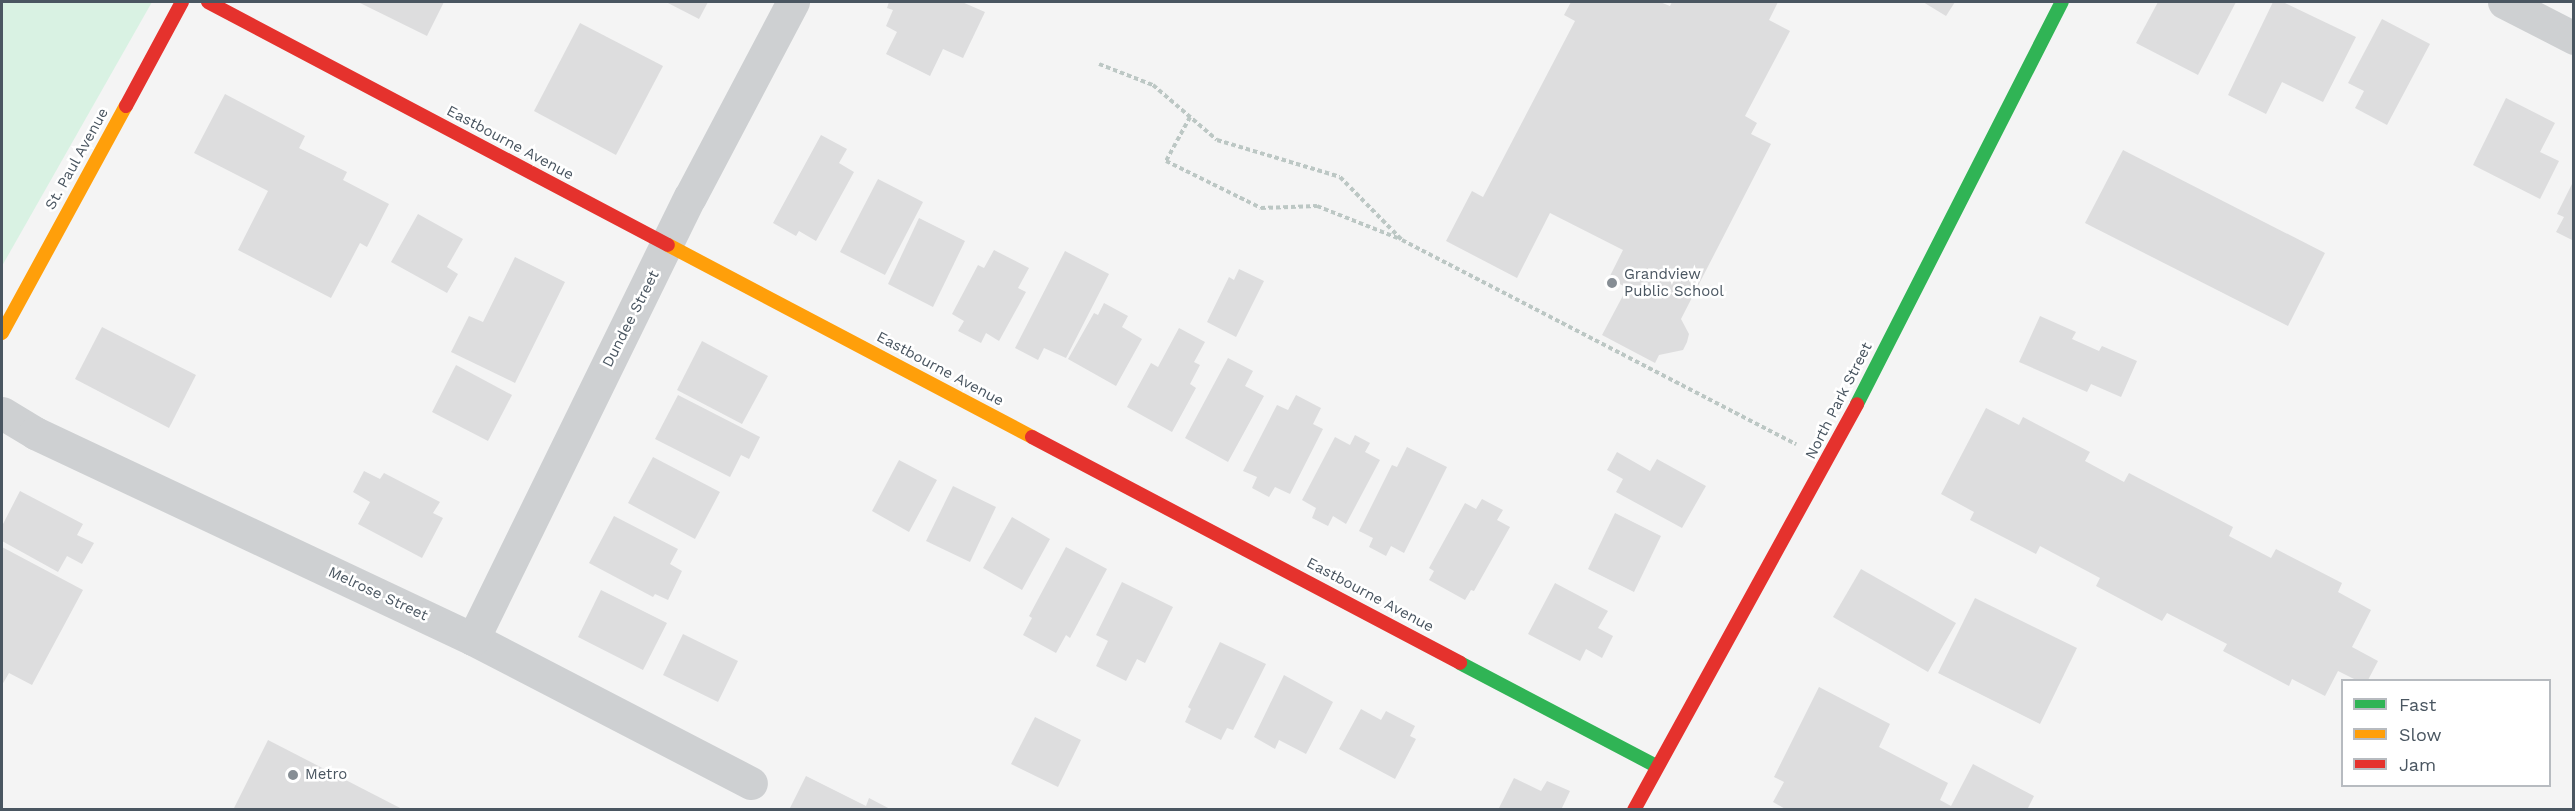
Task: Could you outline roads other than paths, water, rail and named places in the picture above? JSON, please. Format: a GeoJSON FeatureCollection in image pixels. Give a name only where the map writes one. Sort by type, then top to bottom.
{"type":"FeatureCollection","features":[{"type":"Feature","properties":{"kind":"street","name":"St. Paul Avenue"},"geometry":{"type":"LineString","coordinates":[[2,333],[182,2]]}},
{"type":"Feature","properties":{"kind":"street","name":"Eastbourne Avenue"},"geometry":{"type":"LineString","coordinates":[[208,2],[1656,766]]}},
{"type":"Feature","properties":{"kind":"street","name":"Dundee Street"},"geometry":{"type":"LineString","coordinates":[[473,639],[668,245],[794,2]]}},
{"type":"Feature","properties":{"kind":"street","name":"North Park Street"},"geometry":{"type":"LineString","coordinates":[[1634,810],[1656,766],[1828,460],[2062,2]]}},
{"type":"Feature","properties":{"kind":"street"},"geometry":{"type":"LineString","coordinates":[[2504,2],[2574,38]]}},
{"type":"Feature","properties":{"kind":"street","name":"Melrose Street"},"geometry":{"type":"LineString","coordinates":[[2,413],[46,438],[473,639],[751,783]]}},
{"type":"Feature","properties":{"kind":"place","name":"Grandview Public School"},"geometry":{"type":"Point","coordinates":[1612,283]}},
{"type":"Feature","properties":{"kind":"place","name":"Metro"},"geometry":{"type":"Point","coordinates":[293,775]}}]}
